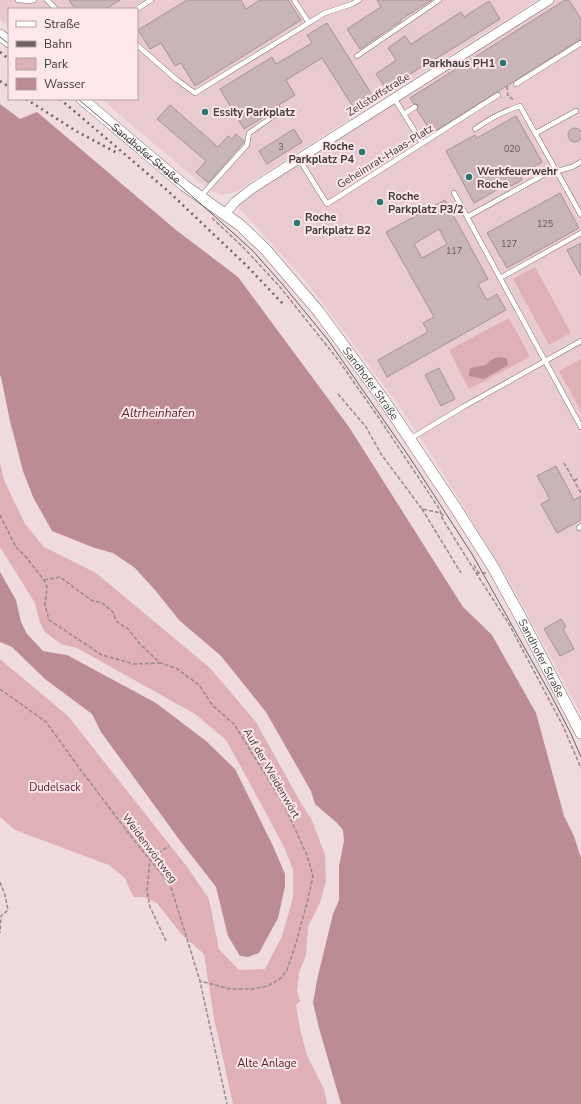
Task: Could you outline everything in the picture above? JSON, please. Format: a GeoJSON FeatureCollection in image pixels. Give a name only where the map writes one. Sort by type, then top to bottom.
{"type":"FeatureCollection","features":[{"type":"Feature","properties":{"kind":"street","name":"Zellstoffstraße"},"geometry":{"type":"LineString","coordinates":[[225,214],[236,202],[253,188],[549,0]]}},
{"type":"Feature","properties":{"kind":"street"},"geometry":{"type":"LineString","coordinates":[[0,35],[8,41]]}},
{"type":"Feature","properties":{"kind":"street","name":"Sandhofer Straße"},"geometry":{"type":"LineString","coordinates":[[83,100],[185,186],[240,225],[266,250],[319,312],[378,392],[455,506],[493,566],[581,733]]}},
{"type":"Feature","properties":{"kind":"lane"},"geometry":{"type":"LineString","coordinates":[[18,0],[34,0]]}},
{"type":"Feature","properties":{"kind":"lane"},"geometry":{"type":"LineString","coordinates":[[47,0],[55,8]]}},
{"type":"Feature","properties":{"kind":"lane"},"geometry":{"type":"LineString","coordinates":[[138,8],[151,0]]}},
{"type":"Feature","properties":{"kind":"lane"},"geometry":{"type":"LineString","coordinates":[[294,0],[309,23]]}},
{"type":"Feature","properties":{"kind":"lane"},"geometry":{"type":"LineString","coordinates":[[138,46],[177,80],[195,93],[325,13],[352,4],[359,0]]}},
{"type":"Feature","properties":{"kind":"lane"},"geometry":{"type":"LineString","coordinates":[[358,56],[439,0]]}},
{"type":"Feature","properties":{"kind":"lane"},"geometry":{"type":"LineString","coordinates":[[516,84],[581,43]]}},
{"type":"Feature","properties":{"kind":"lane","name":"Geheimrat-Haas-Platz"},"geometry":{"type":"LineString","coordinates":[[299,159],[327,204],[498,95]]}},
{"type":"Feature","properties":{"kind":"lane"},"geometry":{"type":"LineString","coordinates":[[394,98],[422,143]]}},
{"type":"Feature","properties":{"kind":"lane"},"geometry":{"type":"LineString","coordinates":[[404,114],[415,106]]}},
{"type":"Feature","properties":{"kind":"lane"},"geometry":{"type":"LineString","coordinates":[[475,129],[490,119],[520,106],[581,214]]}},
{"type":"Feature","properties":{"kind":"lane"},"geometry":{"type":"LineString","coordinates":[[536,133],[576,111]]}},
{"type":"Feature","properties":{"kind":"lane"},"geometry":{"type":"LineString","coordinates":[[200,197],[246,145],[249,133],[275,115]]}},
{"type":"Feature","properties":{"kind":"lane"},"geometry":{"type":"LineString","coordinates":[[467,217],[543,175],[572,167],[581,162]]}},
{"type":"Feature","properties":{"kind":"lane"},"geometry":{"type":"LineString","coordinates":[[454,193],[581,427]]}},
{"type":"Feature","properties":{"kind":"lane"},"geometry":{"type":"LineString","coordinates":[[500,278],[581,233]]}},
{"type":"Feature","properties":{"kind":"lane"},"geometry":{"type":"LineString","coordinates":[[410,439],[463,407],[581,341]]}},
{"type":"Feature","properties":{"kind":"path"},"geometry":{"type":"LineString","coordinates":[[507,86],[508,96],[520,106]]}},
{"type":"Feature","properties":{"kind":"path"},"geometry":{"type":"LineString","coordinates":[[212,218],[244,248],[280,286],[339,361],[381,421],[440,510],[442,518],[509,624],[563,726],[581,768]]}},
{"type":"Feature","properties":{"kind":"path"},"geometry":{"type":"LineString","coordinates":[[338,394],[366,427],[381,454],[422,509],[460,573]]}},
{"type":"Feature","properties":{"kind":"path"},"geometry":{"type":"LineString","coordinates":[[564,463],[581,492]]}},
{"type":"Feature","properties":{"kind":"path"},"geometry":{"type":"LineString","coordinates":[[574,481],[579,478]]}},
{"type":"Feature","properties":{"kind":"path"},"geometry":{"type":"LineString","coordinates":[[422,509],[441,513],[445,517]]}},
{"type":"Feature","properties":{"kind":"path"},"geometry":{"type":"LineString","coordinates":[[0,515],[16,547],[44,580]]}},
{"type":"Feature","properties":{"kind":"path"},"geometry":{"type":"LineString","coordinates":[[474,565],[479,574]]}},
{"type":"Feature","properties":{"kind":"path","name":"Auf der Weidenwört"},"geometry":{"type":"LineString","coordinates":[[160,663],[140,644],[128,629],[116,621],[113,612],[102,603],[91,600],[60,577],[44,580],[47,587],[45,605],[49,620],[102,655],[134,664],[160,663],[176,668],[199,685],[213,706],[234,724],[283,803],[307,855],[313,876],[296,943],[287,970],[281,978],[268,986],[252,989],[231,989],[200,981]]}},
{"type":"Feature","properties":{"kind":"path","name":"Weidenwörtweg"},"geometry":{"type":"LineString","coordinates":[[0,689],[46,722],[80,769],[170,884],[200,981],[227,1104]]}},
{"type":"Feature","properties":{"kind":"path"},"geometry":{"type":"LineString","coordinates":[[166,941],[150,907],[147,891],[150,860],[169,846]]}},
{"type":"Feature","properties":{"kind":"path"},"geometry":{"type":"LineString","coordinates":[[0,882],[5,895],[8,910],[0,915],[0,934]]}},
{"type":"Feature","properties":{"kind":"shaded area"},"geometry":{"type":"Polygon","coordinates":[[[0,0],[537,0],[235,192],[222,195],[209,190],[102,100],[138,100],[138,8],[8,8],[8,25],[0,20],[0,0]]]}},
{"type":"Feature","properties":{"kind":"shaded area"},"geometry":{"type":"Polygon","coordinates":[[[556,0],[581,0],[581,714],[514,589],[402,410],[303,278],[239,208],[243,200],[556,0]]]}},
{"type":"Feature","properties":{"kind":"green space"},"geometry":{"type":"Polygon","coordinates":[[[535,267],[571,333],[549,345],[513,279],[535,267]]]}},
{"type":"Feature","properties":{"kind":"green space"},"geometry":{"type":"Polygon","coordinates":[[[509,318],[530,357],[469,389],[449,350],[509,318]]]}},
{"type":"Feature","properties":{"kind":"green space"},"geometry":{"type":"Polygon","coordinates":[[[581,359],[581,411],[559,371],[581,359]]]}},
{"type":"Feature","properties":{"kind":"green space"},"geometry":{"type":"Polygon","coordinates":[[[0,462],[4,480],[25,524],[44,547],[96,573],[210,668],[256,722],[302,805],[311,818],[325,855],[326,881],[320,903],[308,927],[306,955],[299,973],[297,991],[300,1001],[296,1005],[300,1029],[307,1055],[324,1089],[327,1104],[233,1104],[214,1018],[204,954],[181,934],[157,903],[144,897],[134,897],[125,878],[109,865],[15,830],[0,817],[0,659],[68,716],[188,868],[209,899],[219,949],[239,970],[265,969],[282,936],[293,898],[293,869],[284,847],[226,740],[195,714],[77,648],[61,644],[45,632],[40,623],[35,603],[0,547],[0,462]]]}},
{"type":"Feature","properties":{"kind":"water","name":"Altrheinhafen"},"geometry":{"type":"Polygon","coordinates":[[[0,104],[20,119],[37,112],[176,230],[238,277],[349,427],[463,607],[492,635],[536,713],[564,816],[574,836],[581,858],[581,1104],[341,1104],[313,1003],[333,914],[339,900],[339,866],[344,841],[343,830],[315,804],[311,791],[266,712],[221,656],[179,620],[135,568],[113,553],[92,547],[52,531],[33,497],[23,471],[0,376],[0,104]]]}},
{"type":"Feature","properties":{"kind":"water"},"geometry":{"type":"Polygon","coordinates":[[[498,357],[506,358],[508,365],[484,379],[469,376],[470,368],[486,365],[491,360],[498,357]]]}},
{"type":"Feature","properties":{"kind":"water"},"geometry":{"type":"Polygon","coordinates":[[[0,572],[16,600],[21,622],[27,634],[43,651],[67,655],[156,703],[206,741],[235,769],[273,846],[285,874],[285,886],[278,918],[259,953],[248,957],[240,956],[228,936],[216,887],[181,842],[101,732],[92,714],[45,679],[12,647],[0,642],[0,572]]]}},
{"type":"Feature","properties":{"kind":"building"},"geometry":{"type":"Polygon","coordinates":[[[69,0],[120,0],[108,8],[74,8],[69,0]]]}},
{"type":"Feature","properties":{"kind":"building"},"geometry":{"type":"Polygon","coordinates":[[[187,0],[241,0],[246,9],[260,0],[288,0],[301,20],[195,86],[181,63],[175,66],[161,43],[150,49],[138,30],[187,0]]]}},
{"type":"Feature","properties":{"kind":"building"},"geometry":{"type":"Polygon","coordinates":[[[377,0],[432,0],[400,20],[401,21],[360,49],[347,29],[381,7],[377,0]]]}},
{"type":"Feature","properties":{"kind":"building","name":"Parkhaus PH1"},"geometry":{"type":"Polygon","coordinates":[[[565,0],[569,0],[581,19],[581,39],[432,133],[417,110],[418,105],[414,104],[410,98],[565,0]]]}},
{"type":"Feature","properties":{"kind":"building"},"geometry":{"type":"Polygon","coordinates":[[[489,1],[500,19],[431,62],[430,61],[387,90],[376,74],[396,60],[388,48],[405,36],[411,44],[461,12],[464,17],[489,1]]]}},
{"type":"Feature","properties":{"kind":"building"},"geometry":{"type":"Polygon","coordinates":[[[327,23],[374,98],[355,110],[322,58],[286,80],[295,95],[279,105],[280,107],[244,129],[220,89],[272,57],[276,64],[312,43],[307,35],[327,23]]]}},
{"type":"Feature","properties":{"kind":"building"},"geometry":{"type":"Polygon","coordinates":[[[170,105],[218,147],[228,136],[232,139],[236,134],[244,141],[208,183],[196,172],[206,161],[157,119],[170,105]]]}},
{"type":"Feature","properties":{"kind":"building"},"geometry":{"type":"Polygon","coordinates":[[[516,116],[542,162],[520,175],[522,180],[511,186],[509,183],[474,203],[446,151],[475,135],[477,138],[516,116]]]}},
{"type":"Feature","properties":{"kind":"building"},"geometry":{"type":"Polygon","coordinates":[[[575,128],[580,130],[582,135],[580,140],[575,142],[570,140],[568,135],[570,130],[575,128]]]}},
{"type":"Feature","properties":{"kind":"building"},"geometry":{"type":"Polygon","coordinates":[[[294,129],[302,142],[267,164],[259,151],[294,129]]]}},
{"type":"Feature","properties":{"kind":"building"},"geometry":{"type":"Polygon","coordinates":[[[560,193],[579,228],[507,268],[487,233],[560,193]]]}},
{"type":"Feature","properties":{"kind":"building"},"geometry":{"type":"Polygon","coordinates":[[[445,200],[488,279],[478,284],[487,300],[497,294],[506,310],[387,377],[378,360],[428,332],[423,323],[434,317],[386,232],[445,200]],[[439,229],[414,244],[422,258],[447,244],[439,229]]]}},
{"type":"Feature","properties":{"kind":"building"},"geometry":{"type":"Polygon","coordinates":[[[581,243],[581,276],[567,250],[581,243]]]}},
{"type":"Feature","properties":{"kind":"building"},"geometry":{"type":"Polygon","coordinates":[[[439,368],[455,399],[441,406],[425,375],[439,368]]]}},
{"type":"Feature","properties":{"kind":"building"},"geometry":{"type":"Polygon","coordinates":[[[556,466],[574,500],[581,496],[581,520],[557,533],[541,504],[550,499],[537,476],[556,466]]]}},
{"type":"Feature","properties":{"kind":"building"},"geometry":{"type":"Polygon","coordinates":[[[561,619],[566,627],[563,629],[574,649],[560,656],[544,629],[561,619]]]}},
{"type":"Feature","properties":{"kind":"tram line"},"geometry":{"type":"LineString","coordinates":[[0,37],[8,43]]}},
{"type":"Feature","properties":{"kind":"tram line"},"geometry":{"type":"LineString","coordinates":[[79,100],[167,174],[253,251],[328,340],[410,458],[472,554],[551,695],[581,757]]}},
{"type":"Feature","properties":{"kind":"railway"},"geometry":{"type":"LineString","coordinates":[[0,52],[8,58]]}},
{"type":"Feature","properties":{"kind":"railway"},"geometry":{"type":"LineString","coordinates":[[0,81],[8,86]]}},
{"type":"Feature","properties":{"kind":"railway"},"geometry":{"type":"LineString","coordinates":[[28,100],[76,131],[119,154]]}},
{"type":"Feature","properties":{"kind":"railway"},"geometry":{"type":"LineString","coordinates":[[61,100],[168,191],[246,265],[283,304]]}},
{"type":"Feature","properties":{"kind":"place","name":"Parkhaus PH1"},"geometry":{"type":"Point","coordinates":[503,63]}},
{"type":"Feature","properties":{"kind":"place","name":"Essity Parkplatz"},"geometry":{"type":"Point","coordinates":[205,112]}},
{"type":"Feature","properties":{"kind":"place","name":"Roche Parkplatz P4"},"geometry":{"type":"Point","coordinates":[362,152]}},
{"type":"Feature","properties":{"kind":"place","name":"Werkfeuerwehr Roche"},"geometry":{"type":"Point","coordinates":[469,177]}},
{"type":"Feature","properties":{"kind":"place","name":"Roche Parkplatz P3/2"},"geometry":{"type":"Point","coordinates":[380,202]}},
{"type":"Feature","properties":{"kind":"place","name":"Roche Parkplatz B2"},"geometry":{"type":"Point","coordinates":[297,223]}},
{"type":"Feature","properties":{"kind":"park label","name":"Dudelsack"},"geometry":{"type":"Point","coordinates":[55,787]}},
{"type":"Feature","properties":{"kind":"park label","name":"Alte Anlage"},"geometry":{"type":"Point","coordinates":[267,1063]}}]}
